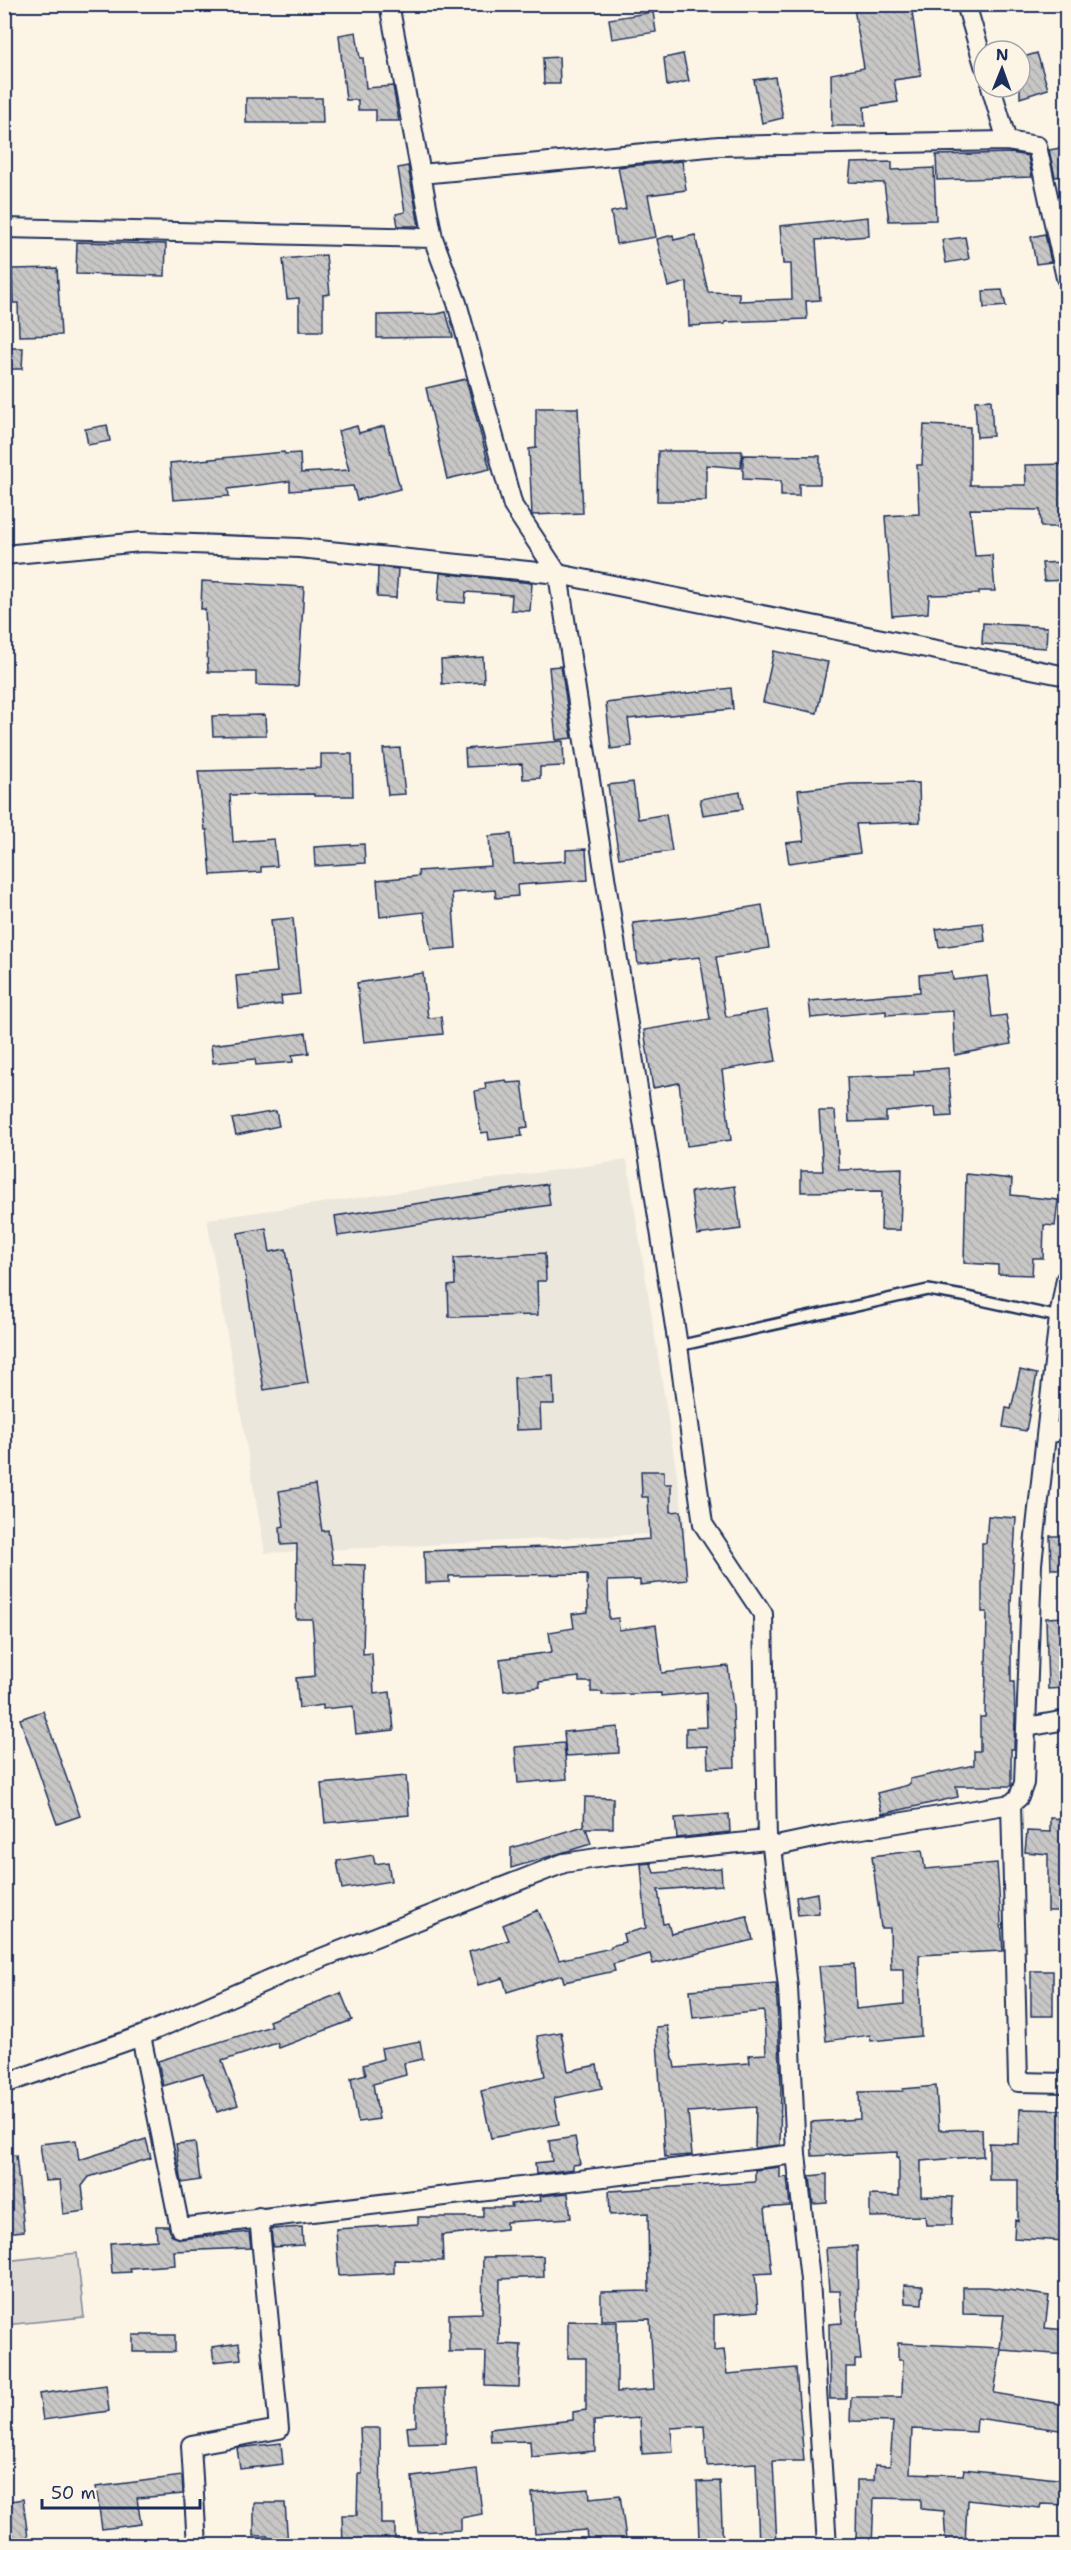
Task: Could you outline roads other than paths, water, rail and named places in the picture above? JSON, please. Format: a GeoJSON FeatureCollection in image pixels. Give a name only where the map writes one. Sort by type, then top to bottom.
{"type":"FeatureCollection","features":[{"type":"Feature","properties":{"kind":"street"},"geometry":{"type":"LineString","coordinates":[[389,4],[433,238],[457,303],[513,506],[558,574],[678,1346],[703,1524],[763,1614],[770,1843],[788,1987],[796,2154],[810,2280],[827,2546]]}},
{"type":"Feature","properties":{"kind":"street"},"geometry":{"type":"LineString","coordinates":[[966,4],[976,39]]}},
{"type":"Feature","properties":{"kind":"street"},"geometry":{"type":"LineString","coordinates":[[995,99],[1007,141]]}},
{"type":"Feature","properties":{"kind":"street"},"geometry":{"type":"LineString","coordinates":[[421,174],[718,146],[1007,141],[1037,146],[1066,278]]}},
{"type":"Feature","properties":{"kind":"street"},"geometry":{"type":"LineString","coordinates":[[4,228],[433,238]]}},
{"type":"Feature","properties":{"kind":"street"},"geometry":{"type":"LineString","coordinates":[[4,555],[141,542],[287,547],[558,574],[1066,676]]}},
{"type":"Feature","properties":{"kind":"street"},"geometry":{"type":"LineString","coordinates":[[4,2084],[141,2036],[291,1970],[564,1863],[610,1856],[770,1843],[1011,1804],[1019,1797],[1023,1783],[1032,1564],[1059,1317],[1066,1279]]}},
{"type":"Feature","properties":{"kind":"street"},"geometry":{"type":"LineString","coordinates":[[1047,1434],[1066,1430]]}},
{"type":"Feature","properties":{"kind":"street"},"geometry":{"type":"LineString","coordinates":[[1026,1727],[1066,1720]]}},
{"type":"Feature","properties":{"kind":"street"},"geometry":{"type":"LineString","coordinates":[[1011,1804],[1018,2082],[1066,2083]]}},
{"type":"Feature","properties":{"kind":"street"},"geometry":{"type":"LineString","coordinates":[[141,2036],[180,2228],[796,2154]]}},
{"type":"Feature","properties":{"kind":"street"},"geometry":{"type":"LineString","coordinates":[[197,2546],[191,2445],[279,2429],[259,2217]]}},
{"type":"Feature","properties":{"kind":"lane"},"geometry":{"type":"LineString","coordinates":[[678,1346],[927,1290],[1059,1317]]}}]}
